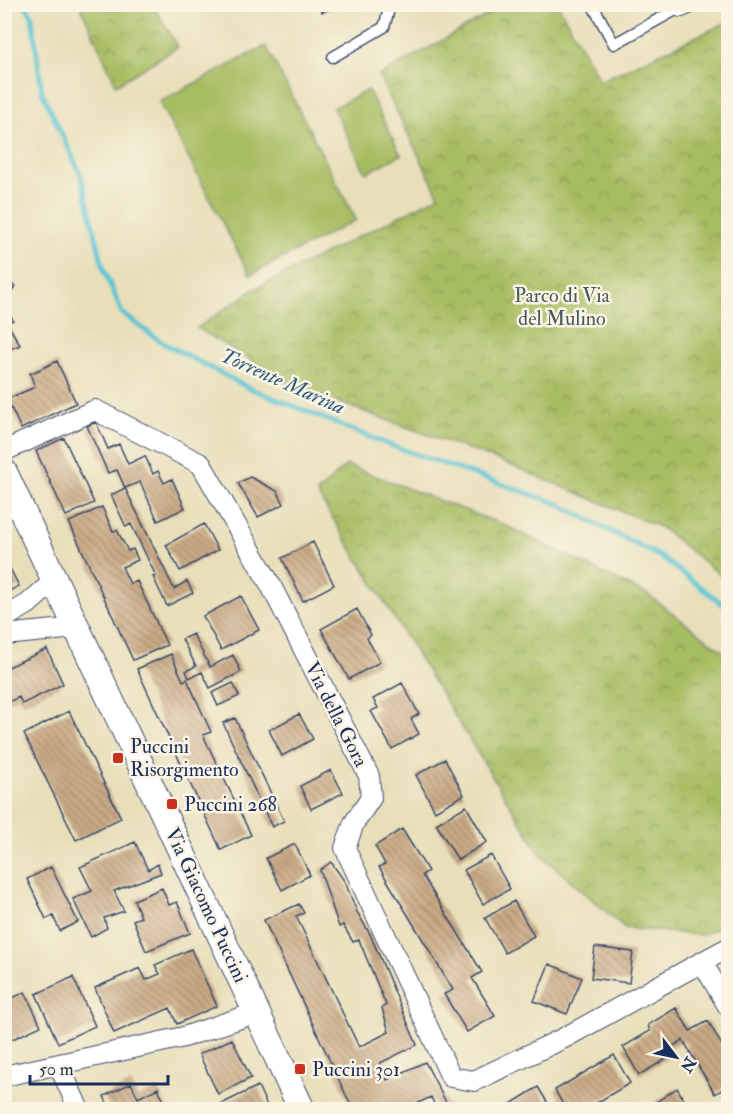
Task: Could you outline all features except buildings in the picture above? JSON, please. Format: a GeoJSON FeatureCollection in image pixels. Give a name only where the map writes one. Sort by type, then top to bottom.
{"type":"FeatureCollection","features":[{"type":"Feature","properties":{"kind":"street","name":"Via della Gora"},"geometry":{"type":"LineString","coordinates":[[4,451],[95,410],[201,464],[270,584],[369,776],[371,798],[354,823],[345,848],[451,1077],[474,1082],[564,1038],[702,962]]}},
{"type":"Feature","properties":{"kind":"street","name":"Via Giacomo Puccini"},"geometry":{"type":"LineString","coordinates":[[4,472],[302,1110]]}},
{"type":"Feature","properties":{"kind":"street"},"geometry":{"type":"LineString","coordinates":[[4,618],[28,604],[54,581]]}},
{"type":"Feature","properties":{"kind":"street"},"geometry":{"type":"LineString","coordinates":[[4,635],[76,627]]}},
{"type":"Feature","properties":{"kind":"street"},"geometry":{"type":"LineString","coordinates":[[729,948],[702,962],[729,1006]]}},
{"type":"Feature","properties":{"kind":"street"},"geometry":{"type":"LineString","coordinates":[[4,1076],[184,1037],[258,1012]]}},
{"type":"Feature","properties":{"kind":"street"},"geometry":{"type":"LineString","coordinates":[[59,1065],[79,1110]]}},
{"type":"Feature","properties":{"kind":"lane"},"geometry":{"type":"LineString","coordinates":[[333,57],[384,27],[388,13],[385,4]]}},
{"type":"Feature","properties":{"kind":"lane"},"geometry":{"type":"LineString","coordinates":[[592,4],[614,44],[683,5]]}},
{"type":"Feature","properties":{"kind":"green space"},"geometry":{"type":"Polygon","coordinates":[[[80,5],[153,5],[178,47],[116,85],[80,5]]]}},
{"type":"Feature","properties":{"kind":"green space","name":"Parco di Via del Mulino"},"geometry":{"type":"Polygon","coordinates":[[[505,5],[558,5],[600,81],[728,22],[728,581],[660,527],[500,461],[296,387],[197,328],[253,290],[439,196],[379,76],[505,5]]]}},
{"type":"Feature","properties":{"kind":"green space"},"geometry":{"type":"Polygon","coordinates":[[[266,46],[356,220],[250,275],[159,102],[266,46]]]}},
{"type":"Feature","properties":{"kind":"green space"},"geometry":{"type":"Polygon","coordinates":[[[368,90],[401,155],[366,173],[333,108],[368,90]]]}},
{"type":"Feature","properties":{"kind":"green space"},"geometry":{"type":"Polygon","coordinates":[[[346,465],[504,525],[648,595],[728,655],[728,922],[703,935],[625,928],[541,855],[317,493],[346,465]]]}},
{"type":"Feature","properties":{"kind":"waterway","name":"Torrente Marina"},"geometry":{"type":"LineString","coordinates":[[25,4],[32,16],[42,92],[81,175],[104,270],[122,313],[163,343],[249,388],[392,446],[556,503],[661,557],[728,608]]}},
{"type":"Feature","properties":{"kind":"place","name":"Puccini Risorgimento"},"geometry":{"type":"Point","coordinates":[118,758]}},
{"type":"Feature","properties":{"kind":"place","name":"Puccini 268"},"geometry":{"type":"Point","coordinates":[172,804]}},
{"type":"Feature","properties":{"kind":"place","name":"Puccini 301"},"geometry":{"type":"Point","coordinates":[300,1069]}}]}
